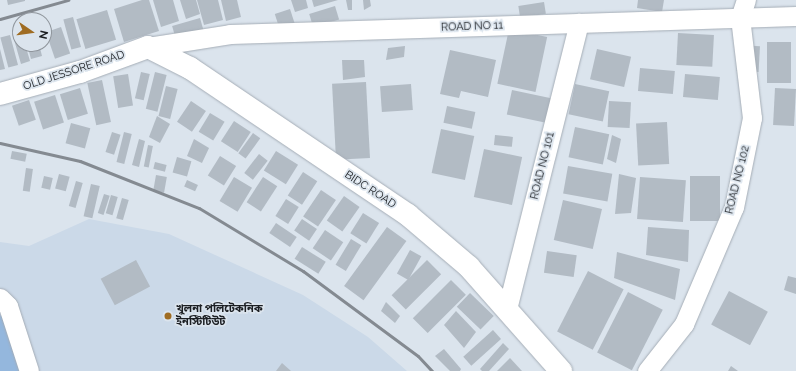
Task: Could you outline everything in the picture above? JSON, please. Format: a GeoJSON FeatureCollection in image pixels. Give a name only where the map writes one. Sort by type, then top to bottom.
{"type":"FeatureCollection","features":[{"type":"Feature","properties":{"kind":"main road","name":"OLD JESSORE ROAD"},"geometry":{"type":"LineString","coordinates":[[0,94],[80,72],[148,47]]}},
{"type":"Feature","properties":{"kind":"main road","name":"BIDC ROAD"},"geometry":{"type":"LineString","coordinates":[[148,47],[190,68],[408,215],[469,267],[561,371]]}},
{"type":"Feature","properties":{"kind":"street","name":"ROAD NO 11"},"geometry":{"type":"LineString","coordinates":[[148,47],[230,34],[579,23],[743,9],[796,16]]}},
{"type":"Feature","properties":{"kind":"street","name":"ROAD NO 102"},"geometry":{"type":"LineString","coordinates":[[647,371],[684,324],[734,207],[752,118],[743,9]]}},
{"type":"Feature","properties":{"kind":"street","name":"ROAD NO 101"},"geometry":{"type":"LineString","coordinates":[[507,309],[579,23]]}},
{"type":"Feature","properties":{"kind":"street"},"geometry":{"type":"LineString","coordinates":[[0,298],[8,306],[29,371]]}},
{"type":"Feature","properties":{"kind":"shaded area","name":"খুলনা পলিটেকনিক ইনস্টিটিউট"},"geometry":{"type":"Polygon","coordinates":[[[89,219],[169,234],[303,295],[368,337],[407,371],[0,371],[0,242],[29,246],[89,219]]]}},
{"type":"Feature","properties":{"kind":"shaded area"},"geometry":{"type":"Polygon","coordinates":[[[0,315],[3,317],[22,371],[0,371],[0,315]]]}},
{"type":"Feature","properties":{"kind":"building"},"geometry":{"type":"Polygon","coordinates":[[[7,0],[25,0],[25,1],[8,5],[7,0]]]}},
{"type":"Feature","properties":{"kind":"building"},"geometry":{"type":"Polygon","coordinates":[[[142,0],[149,0],[159,31],[124,42],[114,9],[142,0]]]}},
{"type":"Feature","properties":{"kind":"building"},"geometry":{"type":"Polygon","coordinates":[[[153,0],[173,0],[179,21],[161,27],[153,0]]]}},
{"type":"Feature","properties":{"kind":"building"},"geometry":{"type":"Polygon","coordinates":[[[180,0],[196,0],[200,14],[186,19],[180,0]]]}},
{"type":"Feature","properties":{"kind":"building"},"geometry":{"type":"Polygon","coordinates":[[[197,0],[218,0],[223,20],[204,25],[197,0]]]}},
{"type":"Feature","properties":{"kind":"building"},"geometry":{"type":"Polygon","coordinates":[[[221,0],[237,0],[241,17],[226,21],[221,0]]]}},
{"type":"Feature","properties":{"kind":"building"},"geometry":{"type":"Polygon","coordinates":[[[291,0],[306,0],[308,8],[295,12],[291,0]]]}},
{"type":"Feature","properties":{"kind":"building"},"geometry":{"type":"Polygon","coordinates":[[[312,0],[338,0],[314,7],[312,0]]]}},
{"type":"Feature","properties":{"kind":"building"},"geometry":{"type":"Polygon","coordinates":[[[346,0],[352,0],[352,10],[348,10],[346,0]]]}},
{"type":"Feature","properties":{"kind":"building"},"geometry":{"type":"Polygon","coordinates":[[[363,0],[370,0],[371,6],[364,10],[363,0]]]}},
{"type":"Feature","properties":{"kind":"building"},"geometry":{"type":"Polygon","coordinates":[[[638,0],[664,0],[662,12],[637,8],[638,0]]]}},
{"type":"Feature","properties":{"kind":"building"},"geometry":{"type":"Polygon","coordinates":[[[544,2],[546,14],[520,18],[518,6],[544,2]]]}},
{"type":"Feature","properties":{"kind":"building"},"geometry":{"type":"Polygon","coordinates":[[[335,6],[339,19],[313,27],[309,14],[335,6]]]}},
{"type":"Feature","properties":{"kind":"building"},"geometry":{"type":"Polygon","coordinates":[[[290,9],[295,24],[280,29],[275,14],[290,9]]]}},
{"type":"Feature","properties":{"kind":"building"},"geometry":{"type":"Polygon","coordinates":[[[107,10],[116,40],[85,49],[76,19],[107,10]]]}},
{"type":"Feature","properties":{"kind":"building"},"geometry":{"type":"Polygon","coordinates":[[[73,17],[81,47],[71,50],[63,20],[73,17]]]}},
{"type":"Feature","properties":{"kind":"building"},"geometry":{"type":"Polygon","coordinates":[[[200,18],[204,32],[176,40],[172,26],[200,18]]]}},
{"type":"Feature","properties":{"kind":"building"},"geometry":{"type":"Polygon","coordinates":[[[61,27],[70,53],[55,59],[52,50],[52,30],[61,27]]]}},
{"type":"Feature","properties":{"kind":"building"},"geometry":{"type":"Polygon","coordinates":[[[509,29],[547,37],[536,92],[497,84],[509,29]]]}},
{"type":"Feature","properties":{"kind":"building"},"geometry":{"type":"Polygon","coordinates":[[[678,33],[714,35],[712,67],[676,65],[678,33]]]}},
{"type":"Feature","properties":{"kind":"building"},"geometry":{"type":"Polygon","coordinates":[[[10,35],[12,52],[15,52],[18,65],[8,68],[0,38],[10,35]]]}},
{"type":"Feature","properties":{"kind":"building"},"geometry":{"type":"Polygon","coordinates":[[[767,42],[791,42],[791,83],[767,83],[767,42]]]}},
{"type":"Feature","properties":{"kind":"building"},"geometry":{"type":"Polygon","coordinates":[[[738,45],[760,46],[759,72],[737,71],[738,45]]]}},
{"type":"Feature","properties":{"kind":"building"},"geometry":{"type":"Polygon","coordinates":[[[405,46],[404,57],[386,60],[388,48],[405,46]]]}},
{"type":"Feature","properties":{"kind":"building"},"geometry":{"type":"Polygon","coordinates":[[[0,49],[5,69],[0,70],[0,49]]]}},
{"type":"Feature","properties":{"kind":"building"},"geometry":{"type":"Polygon","coordinates":[[[597,49],[631,57],[624,87],[590,79],[597,49]]]}},
{"type":"Feature","properties":{"kind":"building"},"geometry":{"type":"Polygon","coordinates":[[[450,50],[496,60],[488,97],[461,91],[459,98],[440,94],[450,50]]]}},
{"type":"Feature","properties":{"kind":"building"},"geometry":{"type":"Polygon","coordinates":[[[18,52],[27,52],[30,61],[21,64],[18,52]]]}},
{"type":"Feature","properties":{"kind":"building"},"geometry":{"type":"Polygon","coordinates":[[[29,52],[41,52],[42,56],[31,59],[29,52]]]}},
{"type":"Feature","properties":{"kind":"building"},"geometry":{"type":"Polygon","coordinates":[[[342,60],[364,60],[365,77],[343,80],[342,60]]]}},
{"type":"Feature","properties":{"kind":"building"},"geometry":{"type":"Polygon","coordinates":[[[640,68],[675,71],[673,94],[638,91],[640,68]]]}},
{"type":"Feature","properties":{"kind":"building"},"geometry":{"type":"Polygon","coordinates":[[[141,72],[150,74],[144,100],[135,98],[141,72]]]}},
{"type":"Feature","properties":{"kind":"building"},"geometry":{"type":"Polygon","coordinates":[[[155,72],[167,75],[157,112],[146,109],[155,72]]]}},
{"type":"Feature","properties":{"kind":"building"},"geometry":{"type":"Polygon","coordinates":[[[128,74],[133,106],[118,108],[113,76],[128,74]]]}},
{"type":"Feature","properties":{"kind":"building"},"geometry":{"type":"Polygon","coordinates":[[[685,74],[720,77],[718,100],[683,97],[685,74]]]}},
{"type":"Feature","properties":{"kind":"building"},"geometry":{"type":"Polygon","coordinates":[[[102,80],[111,122],[96,125],[87,83],[102,80]]]}},
{"type":"Feature","properties":{"kind":"building"},"geometry":{"type":"Polygon","coordinates":[[[366,82],[370,158],[336,160],[332,84],[366,82]]]}},
{"type":"Feature","properties":{"kind":"building"},"geometry":{"type":"Polygon","coordinates":[[[411,84],[413,110],[382,112],[380,86],[411,84]]]}},
{"type":"Feature","properties":{"kind":"building"},"geometry":{"type":"Polygon","coordinates":[[[575,84],[609,91],[603,122],[569,114],[575,84]]]}},
{"type":"Feature","properties":{"kind":"building"},"geometry":{"type":"Polygon","coordinates":[[[166,86],[178,89],[170,119],[159,116],[166,86]]]}},
{"type":"Feature","properties":{"kind":"building"},"geometry":{"type":"Polygon","coordinates":[[[80,88],[88,114],[68,120],[60,94],[80,88]]]}},
{"type":"Feature","properties":{"kind":"building"},"geometry":{"type":"Polygon","coordinates":[[[775,88],[796,89],[794,126],[773,125],[775,88]]]}},
{"type":"Feature","properties":{"kind":"building"},"geometry":{"type":"Polygon","coordinates":[[[512,90],[551,98],[546,123],[507,114],[512,90]]]}},
{"type":"Feature","properties":{"kind":"building"},"geometry":{"type":"Polygon","coordinates":[[[55,95],[64,123],[43,129],[34,102],[55,95]]]}},
{"type":"Feature","properties":{"kind":"building"},"geometry":{"type":"Polygon","coordinates":[[[29,100],[36,120],[19,126],[12,106],[29,100]]]}},
{"type":"Feature","properties":{"kind":"building"},"geometry":{"type":"Polygon","coordinates":[[[191,101],[206,111],[192,132],[177,122],[191,101]]]}},
{"type":"Feature","properties":{"kind":"building"},"geometry":{"type":"Polygon","coordinates":[[[609,101],[631,102],[630,128],[608,127],[609,101]]]}},
{"type":"Feature","properties":{"kind":"building"},"geometry":{"type":"Polygon","coordinates":[[[447,106],[475,112],[472,129],[443,123],[447,106]]]}},
{"type":"Feature","properties":{"kind":"building"},"geometry":{"type":"Polygon","coordinates":[[[210,113],[225,122],[213,141],[199,132],[210,113]]]}},
{"type":"Feature","properties":{"kind":"building"},"geometry":{"type":"Polygon","coordinates":[[[157,116],[170,124],[160,143],[149,137],[157,116]]]}},
{"type":"Feature","properties":{"kind":"building"},"geometry":{"type":"Polygon","coordinates":[[[234,121],[251,132],[238,152],[221,141],[234,121]]]}},
{"type":"Feature","properties":{"kind":"building"},"geometry":{"type":"Polygon","coordinates":[[[667,122],[669,164],[638,166],[636,124],[667,122]]]}},
{"type":"Feature","properties":{"kind":"building"},"geometry":{"type":"Polygon","coordinates":[[[71,123],[90,128],[85,148],[66,143],[71,123]]]}},
{"type":"Feature","properties":{"kind":"building"},"geometry":{"type":"Polygon","coordinates":[[[575,127],[609,134],[603,165],[569,157],[575,127]]]}},
{"type":"Feature","properties":{"kind":"building"},"geometry":{"type":"Polygon","coordinates":[[[441,129],[474,136],[465,180],[432,173],[441,129]]]}},
{"type":"Feature","properties":{"kind":"building"},"geometry":{"type":"Polygon","coordinates":[[[112,132],[121,135],[114,155],[106,152],[112,132]]]}},
{"type":"Feature","properties":{"kind":"building"},"geometry":{"type":"Polygon","coordinates":[[[124,132],[132,134],[124,164],[117,162],[124,132]]]}},
{"type":"Feature","properties":{"kind":"building"},"geometry":{"type":"Polygon","coordinates":[[[253,133],[260,138],[246,159],[238,153],[253,133]]]}},
{"type":"Feature","properties":{"kind":"building"},"geometry":{"type":"Polygon","coordinates":[[[495,135],[513,137],[512,147],[494,145],[495,135]]]}},
{"type":"Feature","properties":{"kind":"building"},"geometry":{"type":"Polygon","coordinates":[[[612,135],[621,139],[616,163],[607,159],[612,135]]]}},
{"type":"Feature","properties":{"kind":"building"},"geometry":{"type":"Polygon","coordinates":[[[139,139],[145,141],[139,167],[132,165],[139,139]]]}},
{"type":"Feature","properties":{"kind":"building"},"geometry":{"type":"Polygon","coordinates":[[[194,139],[209,148],[202,163],[187,156],[194,139]]]}},
{"type":"Feature","properties":{"kind":"building"},"geometry":{"type":"Polygon","coordinates":[[[148,145],[153,146],[149,168],[144,167],[148,145]]]}},
{"type":"Feature","properties":{"kind":"building"},"geometry":{"type":"Polygon","coordinates":[[[484,149],[522,157],[512,205],[474,197],[484,149]]]}},
{"type":"Feature","properties":{"kind":"building"},"geometry":{"type":"Polygon","coordinates":[[[12,151],[27,154],[25,162],[10,159],[12,151]]]}},
{"type":"Feature","properties":{"kind":"building"},"geometry":{"type":"Polygon","coordinates":[[[276,151],[298,165],[286,184],[264,171],[276,151]]]}},
{"type":"Feature","properties":{"kind":"building"},"geometry":{"type":"Polygon","coordinates":[[[259,154],[268,161],[253,180],[244,173],[259,154]]]}},
{"type":"Feature","properties":{"kind":"building"},"geometry":{"type":"Polygon","coordinates":[[[220,156],[236,166],[224,186],[208,176],[220,156]]]}},
{"type":"Feature","properties":{"kind":"building"},"geometry":{"type":"Polygon","coordinates":[[[177,157],[191,161],[187,177],[173,172],[177,157]]]}},
{"type":"Feature","properties":{"kind":"building"},"geometry":{"type":"Polygon","coordinates":[[[155,162],[167,165],[165,172],[153,169],[155,162]]]}},
{"type":"Feature","properties":{"kind":"building"},"geometry":{"type":"Polygon","coordinates":[[[568,166],[612,174],[607,201],[563,194],[568,166]]]}},
{"type":"Feature","properties":{"kind":"building"},"geometry":{"type":"Polygon","coordinates":[[[26,168],[33,169],[30,192],[23,191],[26,168]]]}},
{"type":"Feature","properties":{"kind":"building"},"geometry":{"type":"Polygon","coordinates":[[[303,172],[317,181],[302,205],[288,195],[303,172]]]}},
{"type":"Feature","properties":{"kind":"building"},"geometry":{"type":"Polygon","coordinates":[[[59,174],[70,177],[66,191],[55,188],[59,174]]]}},
{"type":"Feature","properties":{"kind":"building"},"geometry":{"type":"Polygon","coordinates":[[[619,174],[636,178],[631,213],[615,214],[619,174]]]}},
{"type":"Feature","properties":{"kind":"building"},"geometry":{"type":"Polygon","coordinates":[[[156,175],[167,177],[164,193],[153,191],[156,175]]]}},
{"type":"Feature","properties":{"kind":"building"},"geometry":{"type":"Polygon","coordinates":[[[44,176],[53,178],[50,190],[41,188],[44,176]]]}},
{"type":"Feature","properties":{"kind":"building"},"geometry":{"type":"Polygon","coordinates":[[[690,176],[720,176],[720,221],[690,221],[690,176]]]}},
{"type":"Feature","properties":{"kind":"building"},"geometry":{"type":"Polygon","coordinates":[[[234,177],[252,188],[238,212],[220,201],[234,177]]]}},
{"type":"Feature","properties":{"kind":"building"},"geometry":{"type":"Polygon","coordinates":[[[263,177],[277,186],[261,211],[247,202],[263,177]]]}},
{"type":"Feature","properties":{"kind":"building"},"geometry":{"type":"Polygon","coordinates":[[[640,177],[686,180],[683,222],[637,219],[640,177]]]}},
{"type":"Feature","properties":{"kind":"building"},"geometry":{"type":"Polygon","coordinates":[[[187,180],[198,185],[195,191],[184,186],[187,180]]]}},
{"type":"Feature","properties":{"kind":"building"},"geometry":{"type":"Polygon","coordinates":[[[76,181],[83,183],[76,208],[69,206],[76,181]]]}},
{"type":"Feature","properties":{"kind":"building"},"geometry":{"type":"Polygon","coordinates":[[[91,184],[100,186],[92,218],[84,216],[91,184]]]}},
{"type":"Feature","properties":{"kind":"building"},"geometry":{"type":"Polygon","coordinates":[[[321,190],[336,200],[318,227],[303,217],[321,190]]]}},
{"type":"Feature","properties":{"kind":"building"},"geometry":{"type":"Polygon","coordinates":[[[104,194],[110,196],[104,215],[98,213],[104,194]]]}},
{"type":"Feature","properties":{"kind":"building"},"geometry":{"type":"Polygon","coordinates":[[[111,195],[118,197],[112,215],[106,213],[111,195]]]}},
{"type":"Feature","properties":{"kind":"building"},"geometry":{"type":"Polygon","coordinates":[[[344,196],[360,207],[342,231],[327,221],[344,196]]]}},
{"type":"Feature","properties":{"kind":"building"},"geometry":{"type":"Polygon","coordinates":[[[122,198],[129,200],[123,220],[116,218],[122,198]]]}},
{"type":"Feature","properties":{"kind":"building"},"geometry":{"type":"Polygon","coordinates":[[[286,199],[299,207],[288,224],[275,216],[286,199]]]}},
{"type":"Feature","properties":{"kind":"building"},"geometry":{"type":"Polygon","coordinates":[[[563,200],[602,209],[593,249],[554,240],[563,200]]]}},
{"type":"Feature","properties":{"kind":"building"},"geometry":{"type":"Polygon","coordinates":[[[363,213],[379,223],[366,243],[350,233],[363,213]]]}},
{"type":"Feature","properties":{"kind":"building"},"geometry":{"type":"Polygon","coordinates":[[[302,219],[317,229],[309,241],[294,231],[302,219]]]}},
{"type":"Feature","properties":{"kind":"building"},"geometry":{"type":"Polygon","coordinates":[[[276,223],[297,237],[290,247],[269,233],[276,223]]]}},
{"type":"Feature","properties":{"kind":"building"},"geometry":{"type":"Polygon","coordinates":[[[387,227],[406,241],[364,300],[344,286],[387,227]]]}},
{"type":"Feature","properties":{"kind":"building"},"geometry":{"type":"Polygon","coordinates":[[[648,227],[689,230],[688,262],[646,255],[648,227]]]}},
{"type":"Feature","properties":{"kind":"building"},"geometry":{"type":"Polygon","coordinates":[[[325,230],[343,242],[331,261],[313,248],[325,230]]]}},
{"type":"Feature","properties":{"kind":"building"},"geometry":{"type":"Polygon","coordinates":[[[351,239],[361,245],[346,271],[336,265],[351,239]]]}},
{"type":"Feature","properties":{"kind":"building"},"geometry":{"type":"Polygon","coordinates":[[[302,247],[326,262],[318,274],[295,259],[302,247]]]}},
{"type":"Feature","properties":{"kind":"building"},"geometry":{"type":"Polygon","coordinates":[[[410,250],[421,256],[408,280],[397,274],[410,250]]]}},
{"type":"Feature","properties":{"kind":"building"},"geometry":{"type":"Polygon","coordinates":[[[547,251],[577,255],[574,277],[544,273],[547,251]]]}},
{"type":"Feature","properties":{"kind":"building"},"geometry":{"type":"Polygon","coordinates":[[[617,252],[680,269],[675,300],[614,278],[617,252]]]}},
{"type":"Feature","properties":{"kind":"building"},"geometry":{"type":"Polygon","coordinates":[[[136,260],[150,286],[115,305],[101,279],[136,260]]]}},
{"type":"Feature","properties":{"kind":"building"},"geometry":{"type":"Polygon","coordinates":[[[427,260],[441,274],[406,309],[392,295],[427,260]]]}},
{"type":"Feature","properties":{"kind":"building"},"geometry":{"type":"Polygon","coordinates":[[[588,271],[624,289],[593,350],[557,332],[588,271]]]}},
{"type":"Feature","properties":{"kind":"building"},"geometry":{"type":"Polygon","coordinates":[[[788,276],[796,278],[796,294],[784,290],[788,276]]]}},
{"type":"Feature","properties":{"kind":"building"},"geometry":{"type":"Polygon","coordinates":[[[451,280],[466,295],[428,333],[413,318],[451,280]]]}},
{"type":"Feature","properties":{"kind":"building"},"geometry":{"type":"Polygon","coordinates":[[[729,291],[768,312],[750,345],[711,325],[729,291]]]}},
{"type":"Feature","properties":{"kind":"building"},"geometry":{"type":"Polygon","coordinates":[[[628,292],[663,310],[632,370],[597,353],[628,292]]]}},
{"type":"Feature","properties":{"kind":"building"},"geometry":{"type":"Polygon","coordinates":[[[470,293],[494,316],[481,330],[457,307],[470,293]]]}},
{"type":"Feature","properties":{"kind":"building"},"geometry":{"type":"Polygon","coordinates":[[[386,302],[400,316],[395,323],[381,311],[386,302]]]}},
{"type":"Feature","properties":{"kind":"building"},"geometry":{"type":"Polygon","coordinates":[[[456,311],[476,332],[464,348],[444,325],[456,311]]]}},
{"type":"Feature","properties":{"kind":"building"},"geometry":{"type":"Polygon","coordinates":[[[493,330],[501,339],[471,366],[463,357],[493,330]]]}},
{"type":"Feature","properties":{"kind":"building"},"geometry":{"type":"Polygon","coordinates":[[[503,343],[509,349],[489,371],[482,371],[480,369],[503,343]]]}},
{"type":"Feature","properties":{"kind":"building"},"geometry":{"type":"Polygon","coordinates":[[[444,349],[461,369],[460,371],[450,371],[435,356],[444,349]]]}},
{"type":"Feature","properties":{"kind":"building"},"geometry":{"type":"Polygon","coordinates":[[[510,358],[522,371],[497,371],[510,358]]]}},
{"type":"Feature","properties":{"kind":"building"},"geometry":{"type":"Polygon","coordinates":[[[282,363],[291,371],[276,371],[282,363]]]}},
{"type":"Feature","properties":{"kind":"building"},"geometry":{"type":"Polygon","coordinates":[[[731,366],[738,371],[728,371],[731,366]]]}},
{"type":"Feature","properties":{"kind":"railway"},"geometry":{"type":"LineString","coordinates":[[0,19],[68,0]]}},
{"type":"Feature","properties":{"kind":"railway"},"geometry":{"type":"LineString","coordinates":[[0,143],[80,161],[199,208],[303,271],[418,356],[432,371]]}},
{"type":"Feature","properties":{"kind":"place","name":"খুলনা পলিটেকনিক ইনস্টিটিউট"},"geometry":{"type":"Point","coordinates":[168,316]}}]}
